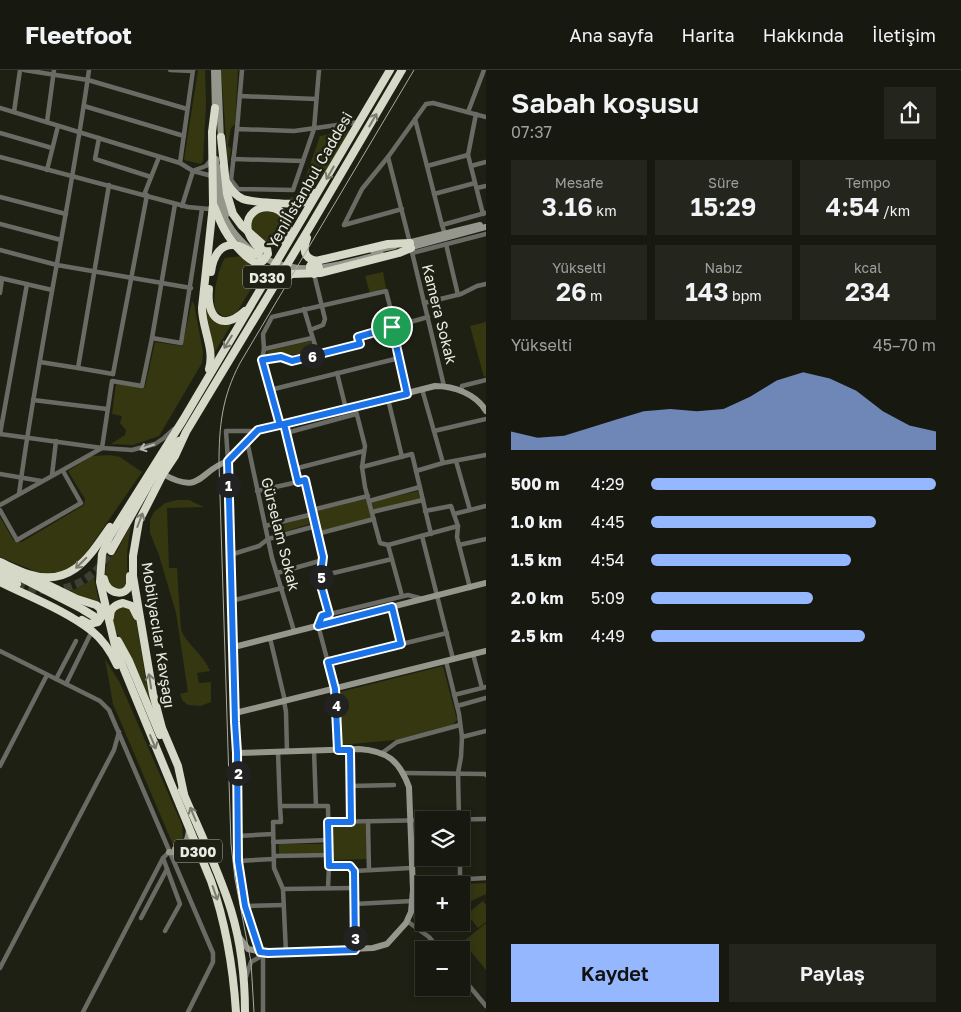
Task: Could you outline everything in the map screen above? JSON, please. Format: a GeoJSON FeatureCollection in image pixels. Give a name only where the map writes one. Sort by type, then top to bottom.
{"type":"FeatureCollection","features":[{"type":"Feature","properties":{"kind":"highway","name":"Yeni İstanbul Caddesi"},"geometry":{"type":"LineString","coordinates":[[143,483],[183,420],[390,70]]}},
{"type":"Feature","properties":{"kind":"highway","name":"Yeni İstanbul Caddesi"},"geometry":{"type":"LineString","coordinates":[[186,432],[402,70]]}},
{"type":"Feature","properties":{"kind":"highway"},"geometry":{"type":"LineString","coordinates":[[213,205],[222,226],[233,243],[257,264],[263,261],[268,254],[267,248],[246,230],[236,218],[212,159],[212,132],[215,108]]}},
{"type":"Feature","properties":{"kind":"highway"},"geometry":{"type":"LineString","coordinates":[[206,379],[212,356],[204,326],[202,308],[213,205],[223,146],[221,137]]}},
{"type":"Feature","properties":{"kind":"highway"},"geometry":{"type":"LineString","coordinates":[[219,177],[235,194],[243,199],[252,201],[299,204],[306,201],[321,187]]}},
{"type":"Feature","properties":{"kind":"highway"},"geometry":{"type":"LineString","coordinates":[[259,253],[250,237],[248,226],[251,216],[261,208],[273,208],[283,214],[288,228],[279,257]]}},
{"type":"Feature","properties":{"kind":"highway"},"geometry":{"type":"LineString","coordinates":[[311,225],[304,250],[307,257],[314,260],[321,261],[388,244],[411,248]]}},
{"type":"Feature","properties":{"kind":"highway"},"geometry":{"type":"LineString","coordinates":[[251,304],[238,316],[228,321],[218,318],[210,310],[208,298],[213,259],[219,250],[232,245],[259,253]]}},
{"type":"Feature","properties":{"kind":"highway"},"geometry":{"type":"LineString","coordinates":[[270,292],[283,279],[289,276],[314,274],[400,253],[411,248]]}},
{"type":"Feature","properties":{"kind":"highway"},"geometry":{"type":"LineString","coordinates":[[314,260],[310,264],[314,274]]}},
{"type":"Feature","properties":{"kind":"highway","name":"Mobilyacılar Kavşağı"},"geometry":{"type":"LineString","coordinates":[[184,794],[178,766],[157,713],[133,576],[133,556],[139,521],[186,432]]}},
{"type":"Feature","properties":{"kind":"highway","name":"D330"},"geometry":{"type":"LineString","coordinates":[[110,551],[158,470],[186,432]]}},
{"type":"Feature","properties":{"kind":"highway","name":"Mobilyacılar Kavşağı"},"geometry":{"type":"LineString","coordinates":[[134,697],[118,657],[116,639],[100,582],[102,554],[110,536],[143,483]]}},
{"type":"Feature","properties":{"kind":"highway","name":"D330"},"geometry":{"type":"LineString","coordinates":[[0,562],[42,578],[64,575],[75,570],[84,562],[143,483]]}},
{"type":"Feature","properties":{"kind":"highway"},"geometry":{"type":"LineString","coordinates":[[101,562],[106,586],[113,592],[118,592],[127,589],[130,584],[130,567],[133,556]]}},
{"type":"Feature","properties":{"kind":"highway"},"geometry":{"type":"LineString","coordinates":[[0,567],[95,617]]}},
{"type":"Feature","properties":{"kind":"highway"},"geometry":{"type":"LineString","coordinates":[[13,567],[77,599],[96,604],[102,612],[100,619],[94,624],[70,617]]}},
{"type":"Feature","properties":{"kind":"highway"},"geometry":{"type":"LineString","coordinates":[[0,574],[17,584]]}},
{"type":"Feature","properties":{"kind":"highway","name":"D300"},"geometry":{"type":"LineString","coordinates":[[0,582],[70,617],[92,631],[112,654],[134,697],[203,862],[220,908],[232,963],[236,1012]]}},
{"type":"Feature","properties":{"kind":"highway"},"geometry":{"type":"LineString","coordinates":[[116,639],[111,611],[114,606],[123,603],[132,606],[136,611],[143,637]]}},
{"type":"Feature","properties":{"kind":"highway","name":"Mobilyacılar Kavşağı"},"geometry":{"type":"LineString","coordinates":[[116,639],[129,661],[184,794]]}},
{"type":"Feature","properties":{"kind":"highway","name":"D300"},"geometry":{"type":"LineString","coordinates":[[184,794],[230,908],[237,932],[244,983],[245,1012]]}},
{"type":"Feature","properties":{"kind":"street"},"geometry":{"type":"LineString","coordinates":[[14,112],[20,70]]}},
{"type":"Feature","properties":{"kind":"street"},"geometry":{"type":"LineString","coordinates":[[24,70],[54,72],[88,80],[187,110]]}},
{"type":"Feature","properties":{"kind":"street"},"geometry":{"type":"LineString","coordinates":[[19,494],[89,70]]}},
{"type":"Feature","properties":{"kind":"street"},"geometry":{"type":"LineString","coordinates":[[170,70],[193,71],[180,163]]}},
{"type":"Feature","properties":{"kind":"street"},"geometry":{"type":"LineString","coordinates":[[214,70],[219,177],[224,203],[228,216],[241,234],[259,253],[296,265],[309,265],[390,250],[446,244],[486,234]]}},
{"type":"Feature","properties":{"kind":"street"},"geometry":{"type":"LineString","coordinates":[[218,70],[221,137]]}},
{"type":"Feature","properties":{"kind":"street"},"geometry":{"type":"LineString","coordinates":[[242,70],[231,180],[238,189],[293,190],[314,129],[319,70]]}},
{"type":"Feature","properties":{"kind":"street"},"geometry":{"type":"LineString","coordinates":[[468,112],[484,70]]}},
{"type":"Feature","properties":{"kind":"street"},"geometry":{"type":"LineString","coordinates":[[47,122],[54,72]]}},
{"type":"Feature","properties":{"kind":"street"},"geometry":{"type":"LineString","coordinates":[[240,96],[316,99]]}},
{"type":"Feature","properties":{"kind":"street"},"geometry":{"type":"LineString","coordinates":[[402,209],[344,226],[362,189],[388,157],[426,104],[433,103],[486,117]]}},
{"type":"Feature","properties":{"kind":"street"},"geometry":{"type":"LineString","coordinates":[[84,106],[184,136]]}},
{"type":"Feature","properties":{"kind":"street"},"geometry":{"type":"LineString","coordinates":[[0,108],[180,163],[193,171],[219,177]]}},
{"type":"Feature","properties":{"kind":"street"},"geometry":{"type":"LineString","coordinates":[[442,225],[485,213],[468,155],[476,114]]}},
{"type":"Feature","properties":{"kind":"street"},"geometry":{"type":"LineString","coordinates":[[415,119],[445,234]]}},
{"type":"Feature","properties":{"kind":"street"},"geometry":{"type":"LineString","coordinates":[[237,129],[294,132],[359,122]]}},
{"type":"Feature","properties":{"kind":"street"},"geometry":{"type":"LineString","coordinates":[[47,170],[58,126]]}},
{"type":"Feature","properties":{"kind":"street"},"geometry":{"type":"LineString","coordinates":[[0,133],[52,148]]}},
{"type":"Feature","properties":{"kind":"street"},"geometry":{"type":"LineString","coordinates":[[99,138],[95,159],[151,177]]}},
{"type":"Feature","properties":{"kind":"street"},"geometry":{"type":"LineString","coordinates":[[427,166],[468,155]]}},
{"type":"Feature","properties":{"kind":"street"},"geometry":{"type":"LineString","coordinates":[[0,157],[182,206],[209,209],[213,205]]}},
{"type":"Feature","properties":{"kind":"street"},"geometry":{"type":"LineString","coordinates":[[102,448],[107,409],[145,195],[159,157]]}},
{"type":"Feature","properties":{"kind":"street","name":"Kamera Sokak"},"geometry":{"type":"LineString","coordinates":[[388,157],[444,386]]}},
{"type":"Feature","properties":{"kind":"street"},"geometry":{"type":"LineString","coordinates":[[193,171],[206,166],[212,159]]}},
{"type":"Feature","properties":{"kind":"street"},"geometry":{"type":"LineString","coordinates":[[233,159],[303,161]]}},
{"type":"Feature","properties":{"kind":"street"},"geometry":{"type":"LineString","coordinates":[[471,166],[486,162]]}},
{"type":"Feature","properties":{"kind":"street"},"geometry":{"type":"LineString","coordinates":[[182,206],[193,171]]}},
{"type":"Feature","properties":{"kind":"street"},"geometry":{"type":"LineString","coordinates":[[78,368],[109,186]]}},
{"type":"Feature","properties":{"kind":"street"},"geometry":{"type":"LineString","coordinates":[[434,194],[476,186],[486,186]]}},
{"type":"Feature","properties":{"kind":"street"},"geometry":{"type":"LineString","coordinates":[[0,197],[66,214]]}},
{"type":"Feature","properties":{"kind":"street"},"geometry":{"type":"LineString","coordinates":[[112,381],[142,386],[175,204]]}},
{"type":"Feature","properties":{"kind":"street"},"geometry":{"type":"LineString","coordinates":[[152,338],[180,343],[202,209]]}},
{"type":"Feature","properties":{"kind":"street"},"geometry":{"type":"LineString","coordinates":[[411,248],[445,234],[486,223]]}},
{"type":"Feature","properties":{"kind":"street"},"geometry":{"type":"LineString","coordinates":[[0,224],[61,240]]}},
{"type":"Feature","properties":{"kind":"street"},"geometry":{"type":"LineString","coordinates":[[411,248],[486,228]]}},
{"type":"Feature","properties":{"kind":"street"},"geometry":{"type":"LineString","coordinates":[[446,244],[458,295]]}},
{"type":"Feature","properties":{"kind":"street"},"geometry":{"type":"LineString","coordinates":[[0,250],[57,265],[190,288]]}},
{"type":"Feature","properties":{"kind":"street"},"geometry":{"type":"LineString","coordinates":[[310,330],[323,325],[325,320],[314,274]]}},
{"type":"Feature","properties":{"kind":"street"},"geometry":{"type":"LineString","coordinates":[[0,293],[1,279],[52,290]]}},
{"type":"Feature","properties":{"kind":"street"},"geometry":{"type":"LineString","coordinates":[[27,284],[0,434],[125,450],[144,448],[164,438],[183,420]]}},
{"type":"Feature","properties":{"kind":"street"},"geometry":{"type":"LineString","coordinates":[[424,303],[458,295],[486,284]]}},
{"type":"Feature","properties":{"kind":"street"},"geometry":{"type":"LineString","coordinates":[[298,482],[286,433],[270,390],[262,360],[264,349],[263,334],[272,317],[386,291],[407,394]]}},
{"type":"Feature","properties":{"kind":"street"},"geometry":{"type":"LineString","coordinates":[[304,309],[318,355]]}},
{"type":"Feature","properties":{"kind":"street"},"geometry":{"type":"LineString","coordinates":[[262,360],[281,357],[292,361],[318,355],[360,344],[358,337],[428,318]]}},
{"type":"Feature","properties":{"kind":"street"},"geometry":{"type":"LineString","coordinates":[[264,349],[312,338]]}},
{"type":"Feature","properties":{"kind":"street"},"geometry":{"type":"LineString","coordinates":[[270,390],[399,358]]}},
{"type":"Feature","properties":{"kind":"street"},"geometry":{"type":"LineString","coordinates":[[40,362],[113,374]]}},
{"type":"Feature","properties":{"kind":"street"},"geometry":{"type":"LineString","coordinates":[[337,373],[346,409]]}},
{"type":"Feature","properties":{"kind":"street"},"geometry":{"type":"LineString","coordinates":[[461,391],[462,386],[486,380]]}},
{"type":"Feature","properties":{"kind":"street"},"geometry":{"type":"LineString","coordinates":[[286,433],[356,411],[388,398],[435,386],[449,386],[484,401],[486,411]]}},
{"type":"Feature","properties":{"kind":"street"},"geometry":{"type":"LineString","coordinates":[[422,390],[443,463]]}},
{"type":"Feature","properties":{"kind":"street"},"geometry":{"type":"LineString","coordinates":[[388,398],[402,457]]}},
{"type":"Feature","properties":{"kind":"street"},"geometry":{"type":"LineString","coordinates":[[33,400],[107,409]]}},
{"type":"Feature","properties":{"kind":"street"},"geometry":{"type":"LineString","coordinates":[[263,1012],[264,954],[245,906],[238,861],[237,753],[226,431],[258,430],[346,409],[356,411]]}},
{"type":"Feature","properties":{"kind":"street"},"geometry":{"type":"LineString","coordinates":[[356,411],[365,446],[362,467],[380,543],[388,545],[458,526]]}},
{"type":"Feature","properties":{"kind":"street"},"geometry":{"type":"LineString","coordinates":[[434,431],[486,419]]}},
{"type":"Feature","properties":{"kind":"street"},"geometry":{"type":"LineString","coordinates":[[163,474],[180,482],[200,480],[221,463],[228,461],[258,430]]}},
{"type":"Feature","properties":{"kind":"street"},"geometry":{"type":"LineString","coordinates":[[52,475],[56,441]]}},
{"type":"Feature","properties":{"kind":"street","name":"Gürselam Sokak"},"geometry":{"type":"LineString","coordinates":[[247,442],[276,573],[294,632]]}},
{"type":"Feature","properties":{"kind":"street"},"geometry":{"type":"LineString","coordinates":[[0,504],[102,448]]}},
{"type":"Feature","properties":{"kind":"street"},"geometry":{"type":"LineString","coordinates":[[294,469],[364,451]]}},
{"type":"Feature","properties":{"kind":"street"},"geometry":{"type":"LineString","coordinates":[[362,467],[412,454],[431,534]]}},
{"type":"Feature","properties":{"kind":"street"},"geometry":{"type":"LineString","coordinates":[[416,471],[443,463],[486,455]]}},
{"type":"Feature","properties":{"kind":"street"},"geometry":{"type":"LineString","coordinates":[[456,461],[470,510]]}},
{"type":"Feature","properties":{"kind":"street"},"geometry":{"type":"LineString","coordinates":[[0,510],[17,540],[81,503],[63,471]]}},
{"type":"Feature","properties":{"kind":"street"},"geometry":{"type":"LineString","coordinates":[[0,474],[41,481]]}},
{"type":"Feature","properties":{"kind":"street"},"geometry":{"type":"LineString","coordinates":[[257,491],[305,480],[322,560],[320,582],[329,614]]}},
{"type":"Feature","properties":{"kind":"street"},"geometry":{"type":"LineString","coordinates":[[265,526],[312,512],[420,487]]}},
{"type":"Feature","properties":{"kind":"street"},"geometry":{"type":"LineString","coordinates":[[372,512],[423,500]]}},
{"type":"Feature","properties":{"kind":"street"},"geometry":{"type":"LineString","coordinates":[[425,511],[451,506],[458,526],[457,537],[470,588]]}},
{"type":"Feature","properties":{"kind":"street"},"geometry":{"type":"LineString","coordinates":[[454,514],[486,506]]}},
{"type":"Feature","properties":{"kind":"street"},"geometry":{"type":"LineString","coordinates":[[317,534],[374,519]]}},
{"type":"Feature","properties":{"kind":"street"},"geometry":{"type":"LineString","coordinates":[[230,555],[259,546],[268,540],[316,526]]}},
{"type":"Feature","properties":{"kind":"street"},"geometry":{"type":"LineString","coordinates":[[422,536],[453,659]]}},
{"type":"Feature","properties":{"kind":"street"},"geometry":{"type":"LineString","coordinates":[[459,545],[486,539]]}},
{"type":"Feature","properties":{"kind":"street"},"geometry":{"type":"LineString","coordinates":[[388,545],[402,596]]}},
{"type":"Feature","properties":{"kind":"street"},"geometry":{"type":"LineString","coordinates":[[276,573],[322,560]]}},
{"type":"Feature","properties":{"kind":"street"},"geometry":{"type":"LineString","coordinates":[[321,576],[392,560]]}},
{"type":"Feature","properties":{"kind":"street"},"geometry":{"type":"LineString","coordinates":[[234,647],[486,583]]}},
{"type":"Feature","properties":{"kind":"street"},"geometry":{"type":"LineString","coordinates":[[231,601],[282,588]]}},
{"type":"Feature","properties":{"kind":"street"},"geometry":{"type":"LineString","coordinates":[[338,750],[335,689],[318,626],[322,616],[408,595],[425,599]]}},
{"type":"Feature","properties":{"kind":"street"},"geometry":{"type":"LineString","coordinates":[[392,607],[401,644]]}},
{"type":"Feature","properties":{"kind":"street"},"geometry":{"type":"LineString","coordinates":[[66,684],[92,631]]}},
{"type":"Feature","properties":{"kind":"street"},"geometry":{"type":"LineString","coordinates":[[328,662],[446,633]]}},
{"type":"Feature","properties":{"kind":"street"},"geometry":{"type":"LineString","coordinates":[[270,638],[286,712],[287,752]]}},
{"type":"Feature","properties":{"kind":"street"},"geometry":{"type":"LineString","coordinates":[[56,679],[76,641]]}},
{"type":"Feature","properties":{"kind":"street"},"geometry":{"type":"LineString","coordinates":[[0,651],[100,702],[109,710],[213,953],[213,962],[188,1012]]}},
{"type":"Feature","properties":{"kind":"street"},"geometry":{"type":"LineString","coordinates":[[235,713],[486,651]]}},
{"type":"Feature","properties":{"kind":"street"},"geometry":{"type":"LineString","coordinates":[[454,695],[484,687],[473,654]]}},
{"type":"Feature","properties":{"kind":"street"},"geometry":{"type":"LineString","coordinates":[[446,661],[462,737],[458,774],[459,811]]}},
{"type":"Feature","properties":{"kind":"street"},"geometry":{"type":"LineString","coordinates":[[0,766],[47,675]]}},
{"type":"Feature","properties":{"kind":"street"},"geometry":{"type":"LineString","coordinates":[[457,706],[486,698]]}},
{"type":"Feature","properties":{"kind":"street"},"geometry":{"type":"LineString","coordinates":[[382,753],[396,742],[460,725]]}},
{"type":"Feature","properties":{"kind":"street"},"geometry":{"type":"LineString","coordinates":[[462,737],[486,731]]}},
{"type":"Feature","properties":{"kind":"street"},"geometry":{"type":"LineString","coordinates":[[0,968],[114,750],[119,732]]}},
{"type":"Feature","properties":{"kind":"street"},"geometry":{"type":"LineString","coordinates":[[350,750],[351,822]]}},
{"type":"Feature","properties":{"kind":"street"},"geometry":{"type":"LineString","coordinates":[[237,753],[376,750],[387,756],[404,773],[409,787],[412,882],[411,912],[407,920],[387,944],[355,950],[264,954],[247,948],[237,932]]}},
{"type":"Feature","properties":{"kind":"street"},"geometry":{"type":"LineString","coordinates":[[314,751],[316,806]]}},
{"type":"Feature","properties":{"kind":"street"},"geometry":{"type":"LineString","coordinates":[[278,752],[281,822],[273,822],[274,868],[283,889],[286,953]]}},
{"type":"Feature","properties":{"kind":"street"},"geometry":{"type":"LineString","coordinates":[[404,773],[486,773]]}},
{"type":"Feature","properties":{"kind":"street"},"geometry":{"type":"LineString","coordinates":[[350,786],[394,785]]}},
{"type":"Feature","properties":{"kind":"street"},"geometry":{"type":"LineString","coordinates":[[280,806],[328,806],[331,866],[328,888]]}},
{"type":"Feature","properties":{"kind":"street"},"geometry":{"type":"LineString","coordinates":[[470,819],[486,818]]}},
{"type":"Feature","properties":{"kind":"street"},"geometry":{"type":"LineString","coordinates":[[328,822],[415,820]]}},
{"type":"Feature","properties":{"kind":"street"},"geometry":{"type":"LineString","coordinates":[[368,821],[369,870]]}},
{"type":"Feature","properties":{"kind":"street"},"geometry":{"type":"LineString","coordinates":[[83,1012],[163,858],[169,852],[185,845],[188,839],[189,828]]}},
{"type":"Feature","properties":{"kind":"street"},"geometry":{"type":"LineString","coordinates":[[238,836],[273,834]]}},
{"type":"Feature","properties":{"kind":"street"},"geometry":{"type":"LineString","coordinates":[[273,842],[329,840]]}},
{"type":"Feature","properties":{"kind":"street"},"geometry":{"type":"LineString","coordinates":[[169,852],[189,850],[195,853],[203,862]]}},
{"type":"Feature","properties":{"kind":"street"},"geometry":{"type":"LineString","coordinates":[[238,861],[330,855]]}},
{"type":"Feature","properties":{"kind":"street"},"geometry":{"type":"LineString","coordinates":[[163,858],[180,904],[165,931]]}},
{"type":"Feature","properties":{"kind":"street"},"geometry":{"type":"LineString","coordinates":[[331,866],[350,866],[354,871],[355,950]]}},
{"type":"Feature","properties":{"kind":"street"},"geometry":{"type":"LineString","coordinates":[[354,871],[411,868]]}},
{"type":"Feature","properties":{"kind":"street"},"geometry":{"type":"LineString","coordinates":[[141,918],[167,869]]}},
{"type":"Feature","properties":{"kind":"street"},"geometry":{"type":"LineString","coordinates":[[470,879],[486,878]]}},
{"type":"Feature","properties":{"kind":"street"},"geometry":{"type":"LineString","coordinates":[[283,889],[354,888]]}},
{"type":"Feature","properties":{"kind":"street"},"geometry":{"type":"LineString","coordinates":[[354,904],[412,901]]}},
{"type":"Feature","properties":{"kind":"street"},"geometry":{"type":"LineString","coordinates":[[245,906],[284,905]]}},
{"type":"Feature","properties":{"kind":"street"},"geometry":{"type":"LineString","coordinates":[[407,920],[432,941]]}},
{"type":"Feature","properties":{"kind":"street"},"geometry":{"type":"LineString","coordinates":[[244,983],[251,962],[264,954]]}},
{"type":"Feature","properties":{"kind":"street"},"geometry":{"type":"LineString","coordinates":[[470,987],[486,1006]]}},
{"type":"Feature","properties":{"kind":"green space"},"geometry":{"type":"Polygon","coordinates":[[[198,70],[205,70],[206,104],[203,161],[201,164],[184,160],[198,70]]]}},
{"type":"Feature","properties":{"kind":"green space"},"geometry":{"type":"Polygon","coordinates":[[[221,70],[238,70],[235,124],[231,128],[228,146],[231,149],[228,164],[221,70]]]}},
{"type":"Feature","properties":{"kind":"green space"},"geometry":{"type":"Polygon","coordinates":[[[349,130],[331,163],[310,193],[302,198],[290,199],[291,197],[297,198],[299,196],[320,136],[349,130]]]}},
{"type":"Feature","properties":{"kind":"green space"},"geometry":{"type":"Polygon","coordinates":[[[268,209],[281,215],[286,229],[276,245],[271,243],[270,245],[250,228],[250,223],[257,213],[268,209]]]}},
{"type":"Feature","properties":{"kind":"green space"},"geometry":{"type":"Polygon","coordinates":[[[242,256],[265,265],[236,314],[224,317],[216,311],[214,300],[220,269],[225,258],[242,256]]]}},
{"type":"Feature","properties":{"kind":"green space"},"geometry":{"type":"Polygon","coordinates":[[[383,272],[386,288],[370,293],[365,276],[383,272]]]}},
{"type":"Feature","properties":{"kind":"green space"},"geometry":{"type":"Polygon","coordinates":[[[192,301],[203,352],[202,363],[159,436],[133,445],[111,444],[125,435],[126,430],[120,423],[122,416],[112,414],[116,384],[145,387],[155,342],[182,346],[192,301]]]}},
{"type":"Feature","properties":{"kind":"green space"},"geometry":{"type":"Polygon","coordinates":[[[206,309],[214,320],[232,323],[215,352],[213,351],[206,309]]]}},
{"type":"Feature","properties":{"kind":"green space"},"geometry":{"type":"Polygon","coordinates":[[[486,322],[486,376],[484,377],[470,326],[486,322]]]}},
{"type":"Feature","properties":{"kind":"green space"},"geometry":{"type":"Polygon","coordinates":[[[311,341],[314,353],[268,356],[266,351],[311,341]]]}},
{"type":"Feature","properties":{"kind":"green space"},"geometry":{"type":"Polygon","coordinates":[[[110,455],[120,457],[142,472],[88,550],[75,565],[63,572],[42,574],[0,557],[0,517],[14,541],[22,542],[84,505],[85,499],[68,471],[92,456],[110,455]]]}},
{"type":"Feature","properties":{"kind":"green space"},"geometry":{"type":"Polygon","coordinates":[[[418,491],[420,499],[374,510],[371,502],[418,491]]]}},
{"type":"Feature","properties":{"kind":"green space"},"geometry":{"type":"Polygon","coordinates":[[[367,499],[372,518],[321,531],[316,511],[367,499]]]}},
{"type":"Feature","properties":{"kind":"green space"},"geometry":{"type":"Polygon","coordinates":[[[189,500],[204,507],[167,508],[169,568],[177,568],[181,630],[210,671],[197,673],[199,683],[211,682],[211,702],[201,706],[188,705],[182,700],[180,694],[188,692],[176,613],[159,555],[150,533],[150,520],[154,512],[165,503],[189,500]]]}},
{"type":"Feature","properties":{"kind":"green space"},"geometry":{"type":"Polygon","coordinates":[[[311,516],[313,523],[273,535],[271,528],[311,516]]]}},
{"type":"Feature","properties":{"kind":"green space"},"geometry":{"type":"Polygon","coordinates":[[[130,526],[127,583],[126,587],[115,591],[106,576],[106,568],[130,526]]]}},
{"type":"Feature","properties":{"kind":"green space"},"geometry":{"type":"Polygon","coordinates":[[[94,578],[99,602],[81,598],[68,592],[82,586],[94,578]]]}},
{"type":"Feature","properties":{"kind":"green space"},"geometry":{"type":"Polygon","coordinates":[[[127,606],[135,613],[146,681],[155,717],[126,647],[113,628],[113,615],[117,608],[127,606]]]}},
{"type":"Feature","properties":{"kind":"green space"},"geometry":{"type":"Polygon","coordinates":[[[105,659],[120,683],[182,825],[183,838],[186,842],[174,847],[113,704],[105,659]]]}},
{"type":"Feature","properties":{"kind":"green space"},"geometry":{"type":"Polygon","coordinates":[[[443,666],[457,720],[452,725],[395,740],[341,745],[340,692],[443,666]]]}},
{"type":"Feature","properties":{"kind":"green space"},"geometry":{"type":"Polygon","coordinates":[[[333,824],[366,824],[367,859],[332,860],[333,824]]]}},
{"type":"Feature","properties":{"kind":"green space"},"geometry":{"type":"Polygon","coordinates":[[[279,844],[326,844],[326,853],[279,854],[279,844]]]}},
{"type":"Feature","properties":{"kind":"green space"},"geometry":{"type":"Polygon","coordinates":[[[486,883],[486,894],[470,902],[470,884],[486,883]]]}},
{"type":"Feature","properties":{"kind":"green space"},"geometry":{"type":"Polygon","coordinates":[[[415,890],[415,920],[413,918],[415,890]]]}},
{"type":"Feature","properties":{"kind":"green space"},"geometry":{"type":"Polygon","coordinates":[[[483,901],[486,905],[486,922],[478,928],[470,918],[470,912],[483,901]]]}},
{"type":"Feature","properties":{"kind":"green space"},"geometry":{"type":"Polygon","coordinates":[[[486,923],[486,970],[470,951],[470,941],[464,941],[486,923]]]}},
{"type":"Feature","properties":{"kind":"tunnel"},"geometry":{"type":"LineString","coordinates":[[17,584],[45,590],[55,590],[74,585],[94,573],[111,551]]}},
{"type":"Feature","properties":{"kind":"tram line"},"geometry":{"type":"LineString","coordinates":[[254,1012],[251,962],[235,879],[231,844],[219,464],[220,437],[225,400],[240,363],[414,70]]}},
{"type":"Feature","properties":{"kind":"route"},"geometry":{"type":"LineString","coordinates":[[392,327],[358,337],[360,344],[292,361],[281,357],[262,360],[280,425],[284,424],[298,482],[305,480],[323,557],[320,582],[329,614],[322,616],[318,626],[392,607],[401,644],[328,662],[335,689],[338,750],[350,750],[351,822],[328,822],[329,866],[350,866],[354,871],[355,950],[260,952],[245,906],[238,861],[237,753],[228,461],[258,430],[280,425],[284,424],[349,409],[407,394],[392,327]]}}]}
